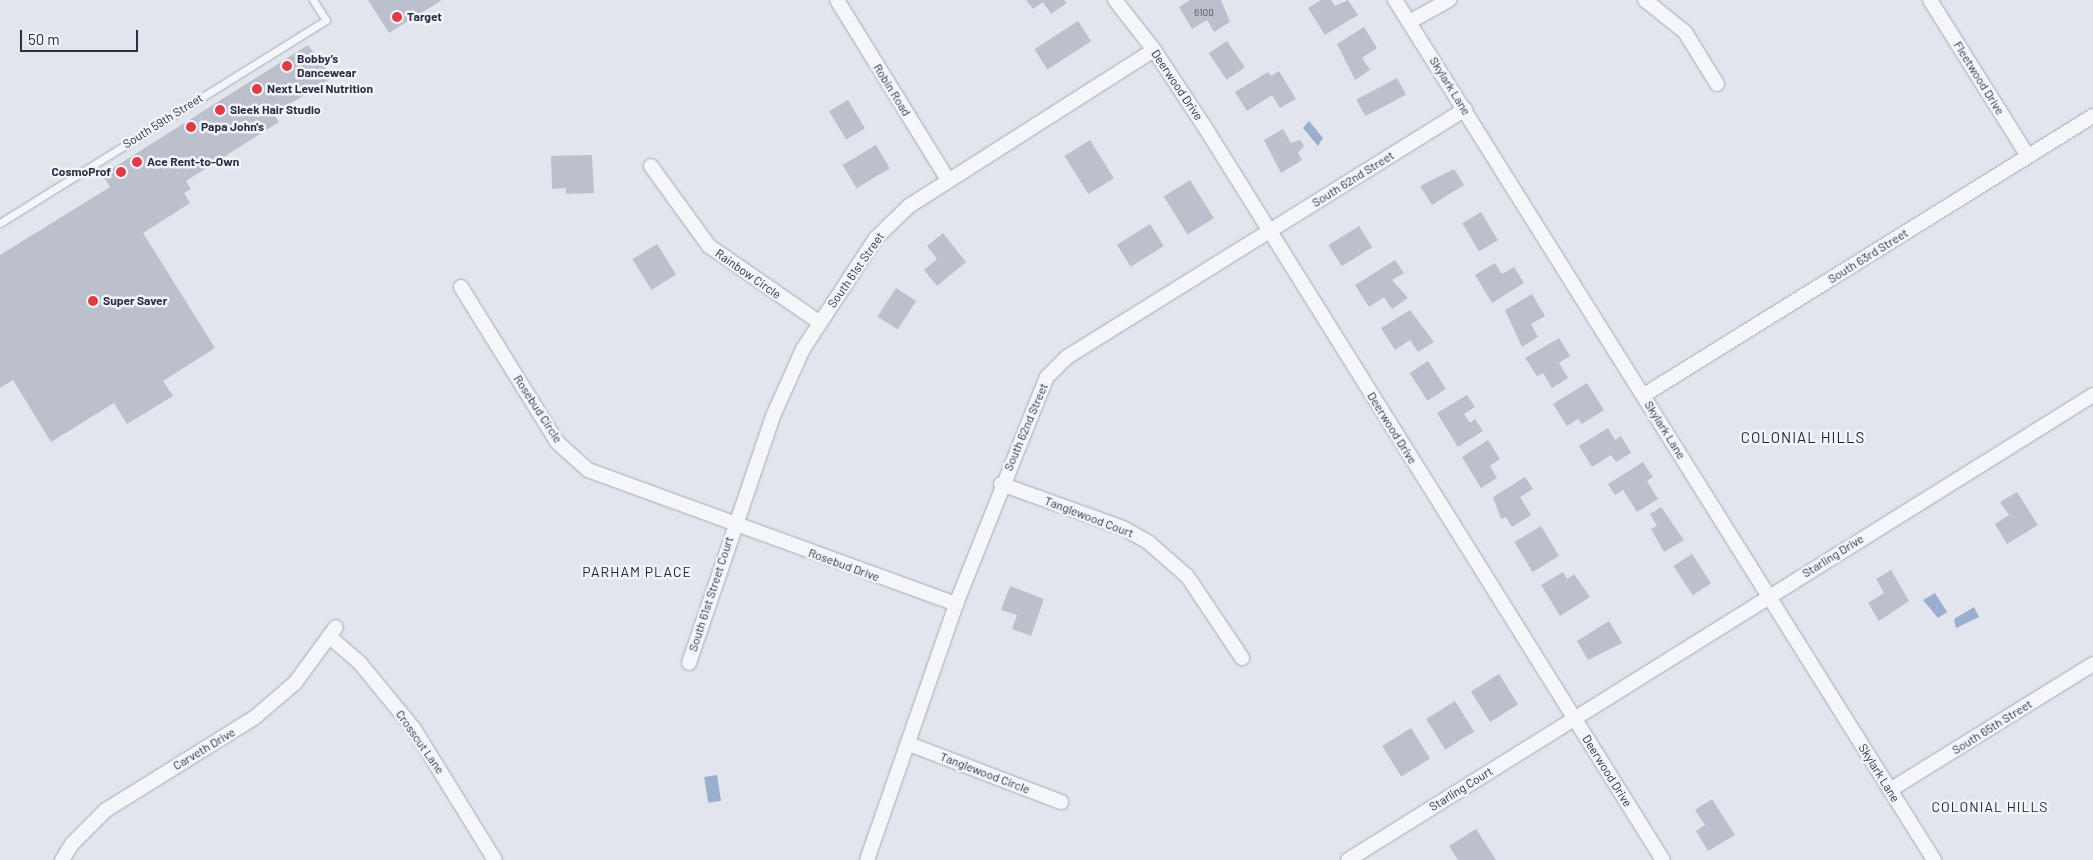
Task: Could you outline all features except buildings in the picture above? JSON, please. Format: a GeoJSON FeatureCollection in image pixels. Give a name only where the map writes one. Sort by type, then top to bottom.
{"type":"FeatureCollection","features":[{"type":"Feature","properties":{"kind":"street","name":"Robin Road"},"geometry":{"type":"LineString","coordinates":[[836,0],[948,180]]}},
{"type":"Feature","properties":{"kind":"street","name":"Deerwood Drive"},"geometry":{"type":"LineString","coordinates":[[1115,0],[1154,50],[1663,860]]}},
{"type":"Feature","properties":{"kind":"street","name":"Skylark Lane"},"geometry":{"type":"LineString","coordinates":[[1395,0],[1934,860]]}},
{"type":"Feature","properties":{"kind":"street"},"geometry":{"type":"LineString","coordinates":[[1409,22],[1449,0]]}},
{"type":"Feature","properties":{"kind":"street"},"geometry":{"type":"LineString","coordinates":[[1645,0],[1685,32],[1717,84]]}},
{"type":"Feature","properties":{"kind":"street","name":"Fleetwood Drive"},"geometry":{"type":"LineString","coordinates":[[1930,0],[2028,156]]}},
{"type":"Feature","properties":{"kind":"street","name":"South 61st Street"},"geometry":{"type":"LineString","coordinates":[[733,525],[773,416],[820,323],[876,238],[909,206],[1154,50]]}},
{"type":"Feature","properties":{"kind":"street","name":"South 62nd Street"},"geometry":{"type":"LineString","coordinates":[[867,860],[909,744],[956,604],[1001,484],[1038,394],[1056,366],[1465,109]]}},
{"type":"Feature","properties":{"kind":"street","name":"South 63rd Street"},"geometry":{"type":"LineString","coordinates":[[1644,395],[2093,116]]}},
{"type":"Feature","properties":{"kind":"street","name":"Rainbow Circle"},"geometry":{"type":"LineString","coordinates":[[651,166],[708,246],[820,323]]}},
{"type":"Feature","properties":{"kind":"street","name":"Rosebud Circle"},"geometry":{"type":"LineString","coordinates":[[461,287],[557,442],[573,459],[604,479],[733,525]]}},
{"type":"Feature","properties":{"kind":"street","name":"Starling Drive"},"geometry":{"type":"LineString","coordinates":[[1574,717],[2093,394]]}},
{"type":"Feature","properties":{"kind":"street","name":"Tanglewood Court"},"geometry":{"type":"LineString","coordinates":[[1001,484],[1123,528],[1148,542],[1187,576],[1242,658]]}},
{"type":"Feature","properties":{"kind":"street","name":"Rosebud Drive"},"geometry":{"type":"LineString","coordinates":[[733,525],[956,604]]}},
{"type":"Feature","properties":{"kind":"street","name":"South 61st Street Court"},"geometry":{"type":"LineString","coordinates":[[689,663],[733,525]]}},
{"type":"Feature","properties":{"kind":"street","name":"Carveth Drive"},"geometry":{"type":"LineString","coordinates":[[62,860],[72,844],[106,810],[254,718],[295,683],[333,632]]}},
{"type":"Feature","properties":{"kind":"street","name":"Crosscut Lane"},"geometry":{"type":"LineString","coordinates":[[333,632],[414,729],[495,860]]}},
{"type":"Feature","properties":{"kind":"street","name":"South 65th Street"},"geometry":{"type":"LineString","coordinates":[[1890,790],[2093,664]]}},
{"type":"Feature","properties":{"kind":"street","name":"Starling Court"},"geometry":{"type":"LineString","coordinates":[[1348,860],[1574,717]]}},
{"type":"Feature","properties":{"kind":"street","name":"Tanglewood Circle"},"geometry":{"type":"LineString","coordinates":[[909,744],[1061,802]]}},
{"type":"Feature","properties":{"kind":"lane","name":"South 59th Street"},"geometry":{"type":"LineString","coordinates":[[0,223],[326,20],[313,0]]}},
{"type":"Feature","properties":{"kind":"water"},"geometry":{"type":"Polygon","coordinates":[[[1309,121],[1323,138],[1318,146],[1303,128],[1309,121]]]}},
{"type":"Feature","properties":{"kind":"water"},"geometry":{"type":"Polygon","coordinates":[[[1935,593],[1947,612],[1938,618],[1923,600],[1935,593]]]}},
{"type":"Feature","properties":{"kind":"water"},"geometry":{"type":"Polygon","coordinates":[[[1974,607],[1979,617],[1956,628],[1954,619],[1974,607]]]}},
{"type":"Feature","properties":{"kind":"water"},"geometry":{"type":"Polygon","coordinates":[[[717,775],[721,801],[708,803],[704,777],[717,775]]]}},
{"type":"Feature","properties":{"kind":"place","name":"Target"},"geometry":{"type":"Point","coordinates":[397,17]}},
{"type":"Feature","properties":{"kind":"place","name":"Bobby’s Dancewear"},"geometry":{"type":"Point","coordinates":[287,66]}},
{"type":"Feature","properties":{"kind":"place","name":"Next Level Nutrition"},"geometry":{"type":"Point","coordinates":[257,89]}},
{"type":"Feature","properties":{"kind":"place","name":"Sleek Hair Studio"},"geometry":{"type":"Point","coordinates":[220,110]}},
{"type":"Feature","properties":{"kind":"place","name":"Papa John's"},"geometry":{"type":"Point","coordinates":[191,127]}},
{"type":"Feature","properties":{"kind":"place","name":"Ace Rent-to-Own"},"geometry":{"type":"Point","coordinates":[137,162]}},
{"type":"Feature","properties":{"kind":"place","name":"CosmoProf"},"geometry":{"type":"Point","coordinates":[121,172]}},
{"type":"Feature","properties":{"kind":"place","name":"Super Saver"},"geometry":{"type":"Point","coordinates":[93,301]}},
{"type":"Feature","properties":{"kind":"district","name":"COLONIAL HILLS"},"geometry":{"type":"Point","coordinates":[1803,438]}},
{"type":"Feature","properties":{"kind":"district","name":"PARHAM PLACE"},"geometry":{"type":"Point","coordinates":[637,572]}},
{"type":"Feature","properties":{"kind":"district","name":"COLONIAL HILLS"},"geometry":{"type":"Point","coordinates":[1990,807]}}]}
